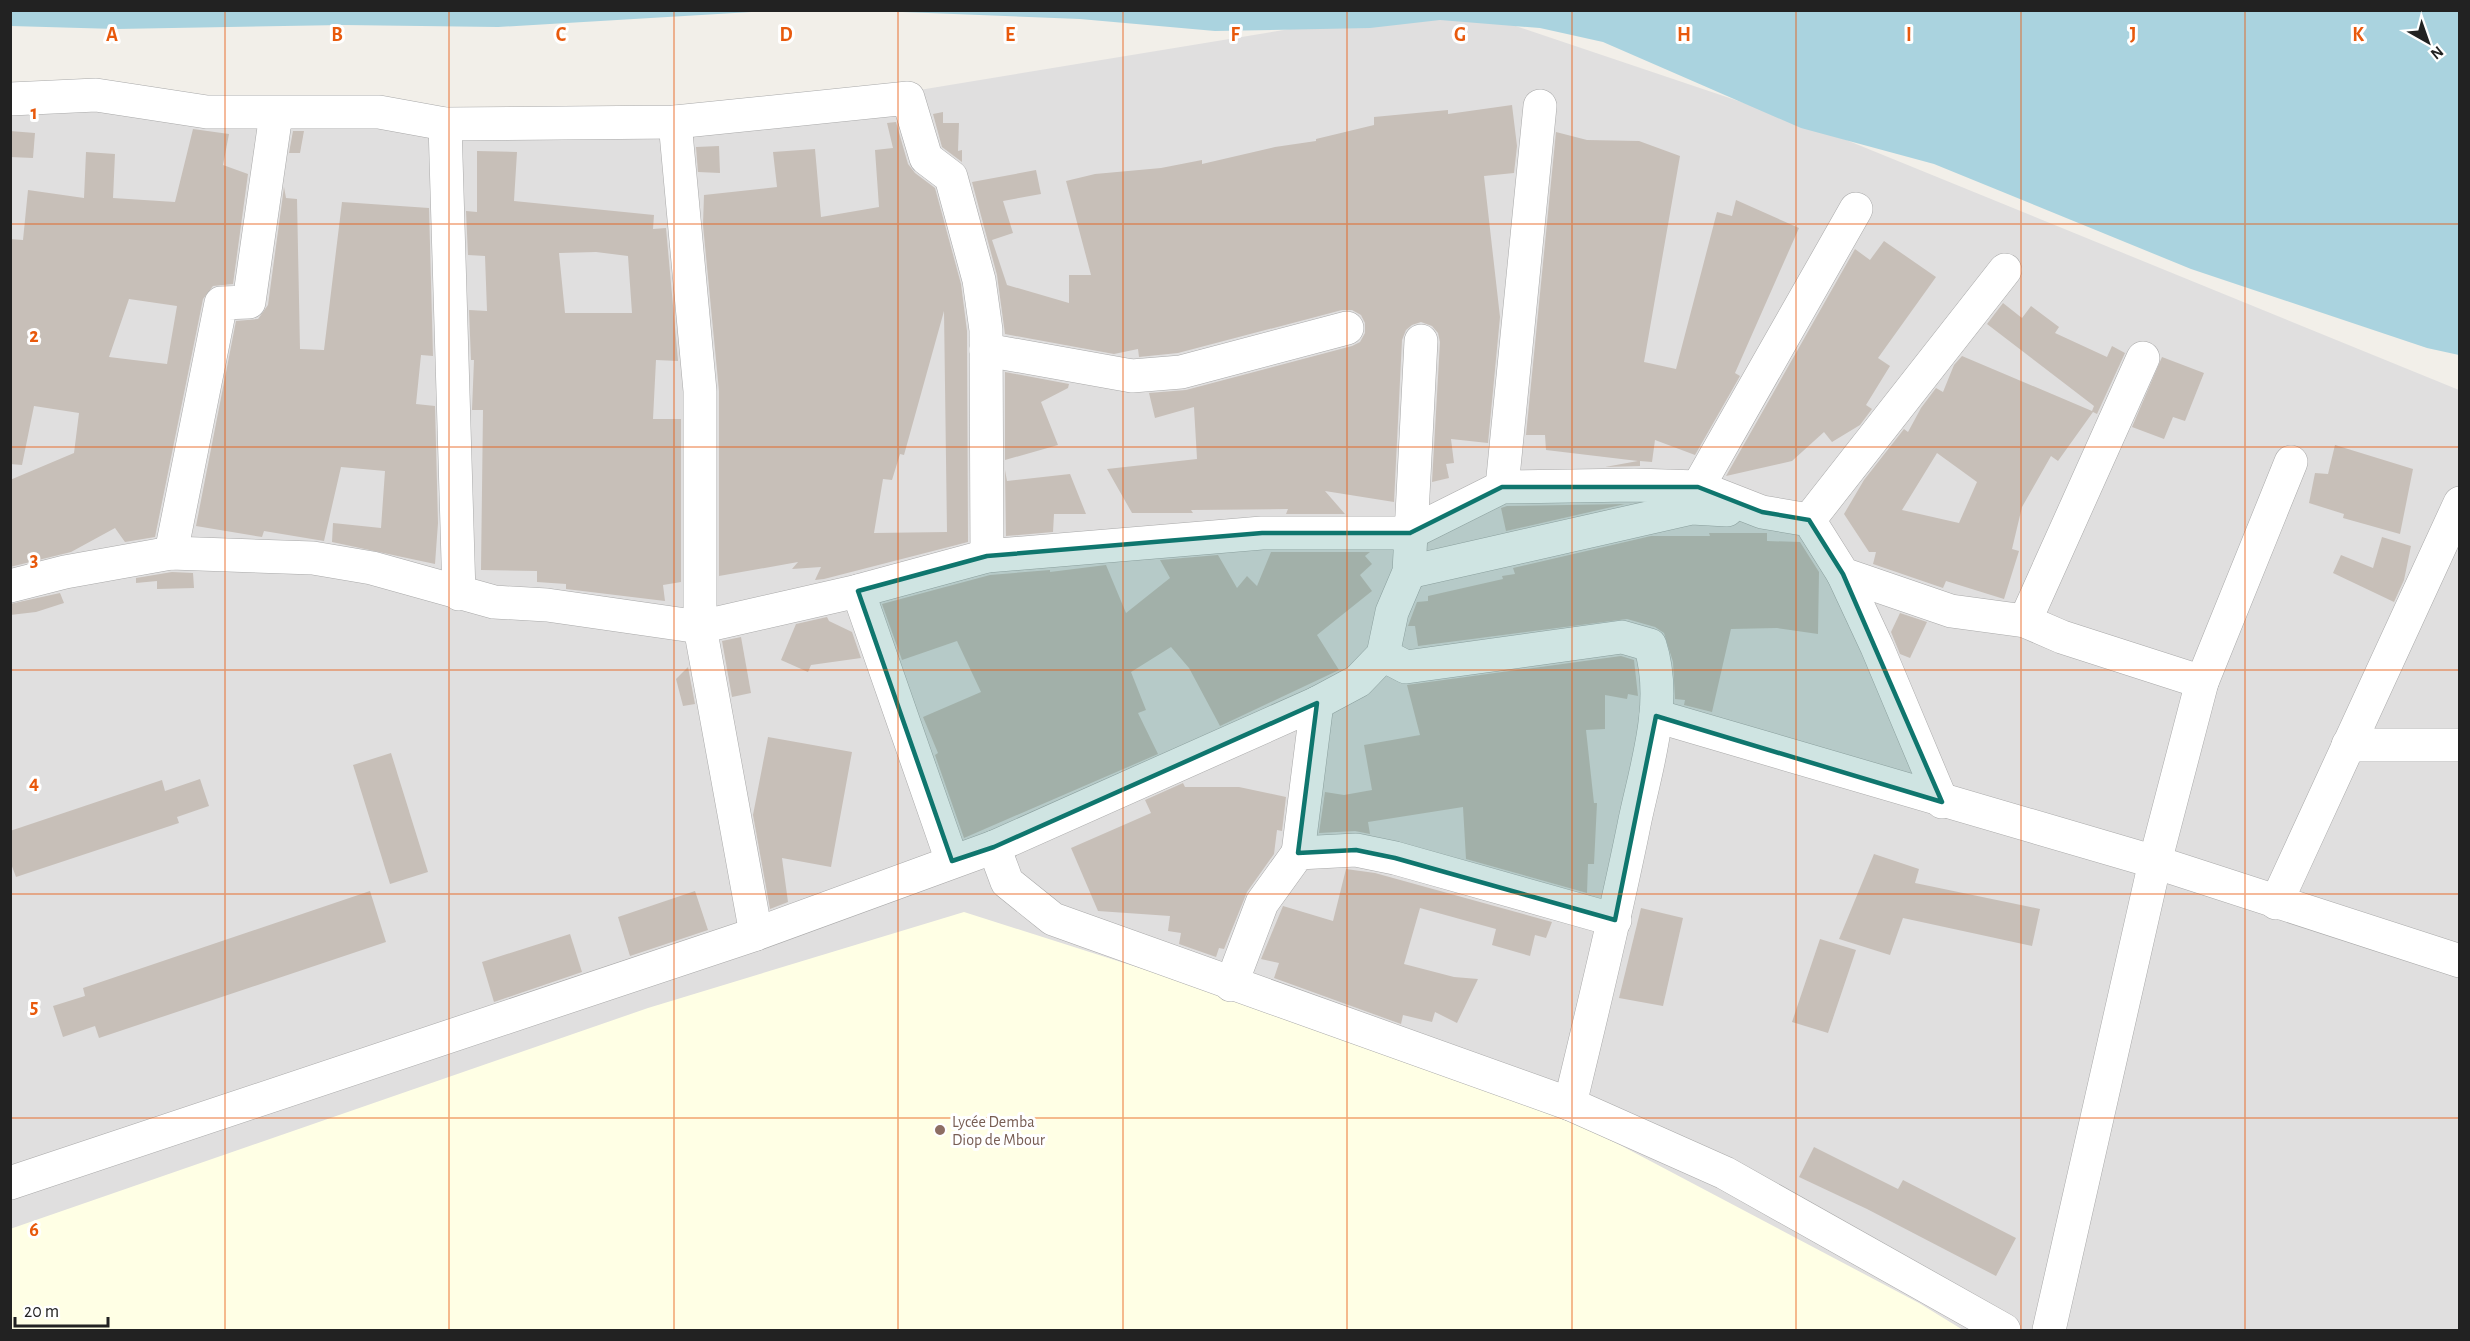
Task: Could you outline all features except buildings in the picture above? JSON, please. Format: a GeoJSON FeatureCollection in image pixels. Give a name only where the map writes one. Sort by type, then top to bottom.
{"type":"FeatureCollection","features":[{"type":"Feature","properties":{"kind":"street"},"geometry":{"type":"LineString","coordinates":[[10,99],[96,95],[207,112],[276,114],[379,112],[445,124],[675,122],[908,98],[926,158],[951,177],[979,280],[986,330],[987,556]]}},
{"type":"Feature","properties":{"kind":"street"},"geometry":{"type":"LineString","coordinates":[[1502,487],[1540,106]]}},
{"type":"Feature","properties":{"kind":"street"},"geometry":{"type":"LineString","coordinates":[[171,553],[221,303],[249,302],[276,114]]}},
{"type":"Feature","properties":{"kind":"street"},"geometry":{"type":"LineString","coordinates":[[675,122],[700,391],[700,627],[756,934]]}},
{"type":"Feature","properties":{"kind":"street"},"geometry":{"type":"LineString","coordinates":[[445,124],[459,594]]}},
{"type":"Feature","properties":{"kind":"street"},"geometry":{"type":"LineString","coordinates":[[1698,487],[1856,208]]}},
{"type":"Feature","properties":{"kind":"street"},"geometry":{"type":"LineString","coordinates":[[1809,520],[2005,270]]}},
{"type":"Feature","properties":{"kind":"street"},"geometry":{"type":"LineString","coordinates":[[986,350],[1132,376],[1181,372],[1347,328]]}},
{"type":"Feature","properties":{"kind":"street"},"geometry":{"type":"LineString","coordinates":[[10,1183],[756,934],[994,847],[1317,703],[1358,681],[1383,655],[1392,612],[1409,572],[1420,340]]}},
{"type":"Feature","properties":{"kind":"street"},"geometry":{"type":"LineString","coordinates":[[2025,621],[2143,358]]}},
{"type":"Feature","properties":{"kind":"street"},"geometry":{"type":"LineString","coordinates":[[2049,1330],[2155,862],[2202,682],[2291,462]]}},
{"type":"Feature","properties":{"kind":"street"},"geometry":{"type":"LineString","coordinates":[[10,586],[171,553],[313,558],[372,568],[494,602],[547,605],[700,627],[858,591],[987,556],[1262,534],[1410,533],[1502,487],[1634,485],[1698,487],[1762,512]]}},
{"type":"Feature","properties":{"kind":"street"},"geometry":{"type":"LineString","coordinates":[[2276,903],[2460,503]]}},
{"type":"Feature","properties":{"kind":"street"},"geometry":{"type":"LineString","coordinates":[[1409,572],[1692,508],[1762,512],[1809,520],[1843,574],[1877,647],[1942,802]]}},
{"type":"Feature","properties":{"kind":"street"},"geometry":{"type":"LineString","coordinates":[[1843,574],[1951,611],[2025,621],[2062,637],[2202,682]]}},
{"type":"Feature","properties":{"kind":"street"},"geometry":{"type":"LineString","coordinates":[[858,591],[952,861]]}},
{"type":"Feature","properties":{"kind":"street"},"geometry":{"type":"LineString","coordinates":[[1383,655],[1406,667],[1622,637],[1650,645],[1655,661],[1656,716],[1615,920],[1570,1104]]}},
{"type":"Feature","properties":{"kind":"street"},"geometry":{"type":"LineString","coordinates":[[1231,984],[1262,903],[1298,853],[1317,703]]}},
{"type":"Feature","properties":{"kind":"street"},"geometry":{"type":"LineString","coordinates":[[1656,716],[1942,802],[2155,862],[2460,961]]}},
{"type":"Feature","properties":{"kind":"street"},"geometry":{"type":"LineString","coordinates":[[2348,745],[2460,745]]}},
{"type":"Feature","properties":{"kind":"street"},"geometry":{"type":"LineString","coordinates":[[994,847],[1007,882],[1053,919],[1570,1104],[1725,1173],[2004,1330]]}},
{"type":"Feature","properties":{"kind":"street"},"geometry":{"type":"LineString","coordinates":[[1298,853],[1356,850],[1376,854],[1615,920]]}},
{"type":"Feature","properties":{"kind":"highlighted area"},"geometry":{"type":"Polygon","coordinates":[[[1502,487],[1698,487],[1762,512],[1809,520],[1843,574],[1942,802],[1656,716],[1615,920],[1395,858],[1356,850],[1298,853],[1317,703],[994,847],[952,861],[858,591],[987,556],[1262,533],[1410,533],[1502,487]]]}},
{"type":"Feature","properties":{"kind":"shaded area"},"geometry":{"type":"Polygon","coordinates":[[[1399,11],[1471,11],[1807,124],[2459,390],[2459,1330],[11,1330],[11,107],[513,118],[883,96],[1399,11]]]}},
{"type":"Feature","properties":{"kind":"shaded area","name":"Lycée Demba Diop de Mbour"},"geometry":{"type":"Polygon","coordinates":[[[964,912],[1469,1073],[1620,1145],[1919,1303],[1963,1330],[11,1330],[10,1229],[648,1008],[964,912]]]}},
{"type":"Feature","properties":{"kind":"water"},"geometry":{"type":"Polygon","coordinates":[[[11,10],[767,11],[498,27],[343,25],[116,29],[11,26],[11,10]]]}},
{"type":"Feature","properties":{"kind":"water"},"geometry":{"type":"Polygon","coordinates":[[[877,11],[2459,11],[2459,355],[2427,348],[2191,269],[1934,164],[1801,128],[1603,42],[1540,28],[1440,20],[1370,28],[1215,31],[1080,19],[877,11]]]}},
{"type":"Feature","properties":{"kind":"place","name":"Lycée Demba Diop de Mbour"},"geometry":{"type":"Point","coordinates":[940,1130]}}]}
